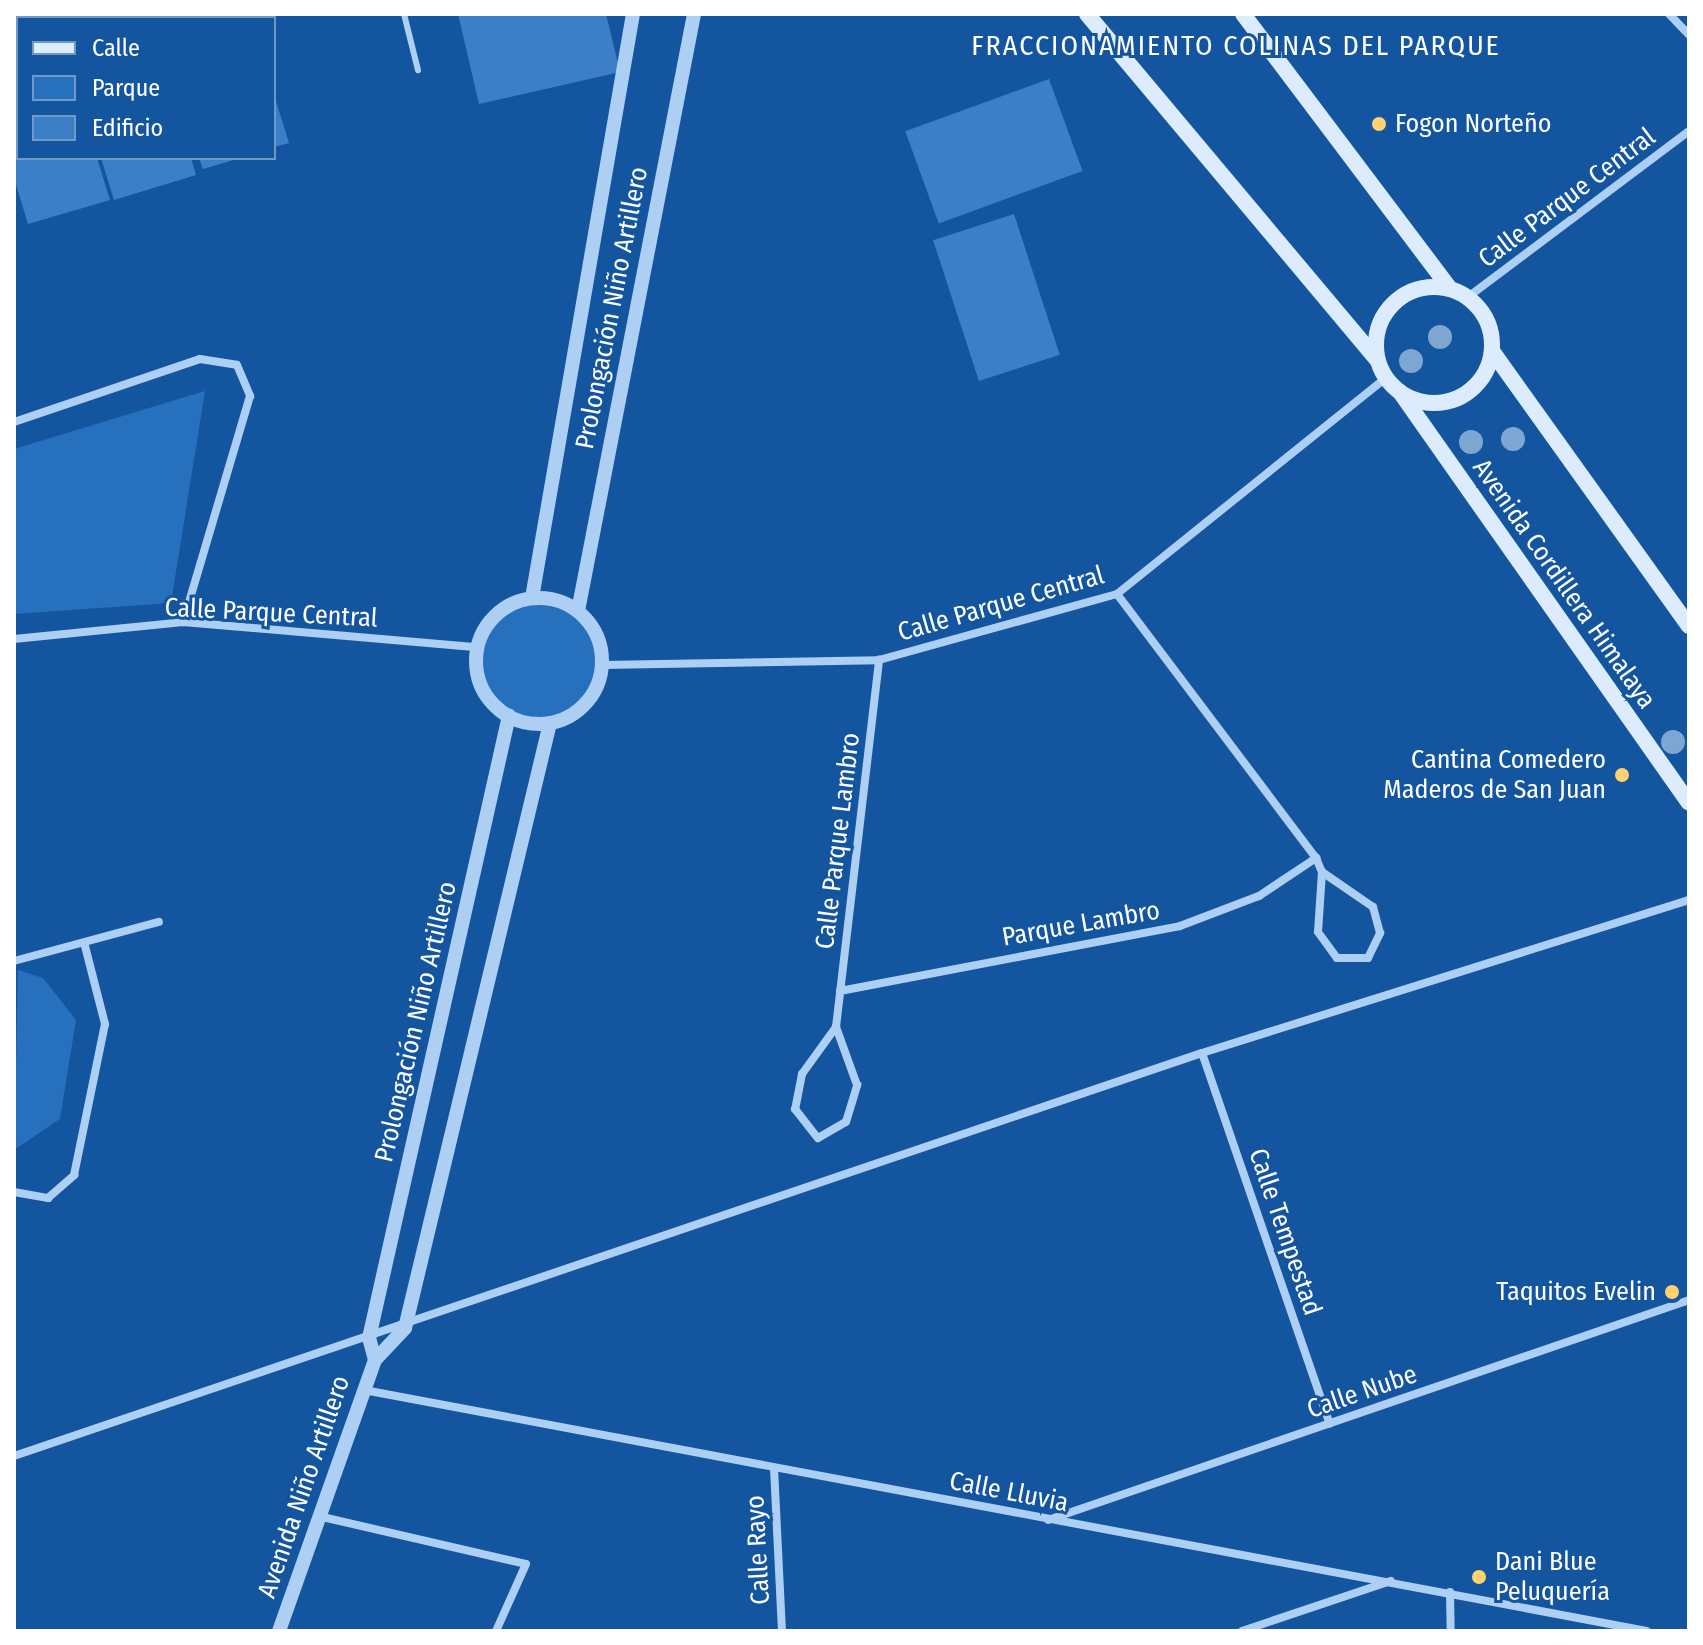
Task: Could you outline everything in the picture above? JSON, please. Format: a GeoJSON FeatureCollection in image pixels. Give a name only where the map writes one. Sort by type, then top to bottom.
{"type":"FeatureCollection","features":[{"type":"Feature","properties":{"kind":"main road"},"geometry":{"type":"LineString","coordinates":[[1087,14],[1377,359],[1386,378],[1400,392],[1418,402],[1459,398],[1475,387],[1492,351]]}},
{"type":"Feature","properties":{"kind":"main road"},"geometry":{"type":"LineString","coordinates":[[1243,14],[1450,289]]}},
{"type":"Feature","properties":{"kind":"main road"},"geometry":{"type":"LineString","coordinates":[[1377,359],[1378,330],[1392,303],[1429,287],[1450,289],[1468,297],[1483,312],[1492,351],[1689,626]]}},
{"type":"Feature","properties":{"kind":"main road","name":"Avenida Cordillera Himalaya"},"geometry":{"type":"LineString","coordinates":[[1400,392],[1689,803]]}},
{"type":"Feature","properties":{"kind":"street","name":"Prolongación Niño Artillero"},"geometry":{"type":"LineString","coordinates":[[532,598],[633,14]]}},
{"type":"Feature","properties":{"kind":"street","name":"Prolongación Niño Artillero"},"geometry":{"type":"LineString","coordinates":[[578,611],[694,14]]}},
{"type":"Feature","properties":{"kind":"street"},"geometry":{"type":"LineString","coordinates":[[1669,14],[1689,35]]}},
{"type":"Feature","properties":{"kind":"street","name":"Calle Parque Central"},"geometry":{"type":"LineString","coordinates":[[1468,297],[1689,131]]}},
{"type":"Feature","properties":{"kind":"street"},"geometry":{"type":"LineString","coordinates":[[14,422],[200,359],[237,365],[250,396],[183,622]]}},
{"type":"Feature","properties":{"kind":"street","name":"Calle Parque Central"},"geometry":{"type":"LineString","coordinates":[[602,665],[879,660],[1117,594],[1386,378]]}},
{"type":"Feature","properties":{"kind":"street"},"geometry":{"type":"LineString","coordinates":[[1117,594],[1316,858],[1322,872],[1318,932],[1337,958],[1368,958],[1380,933],[1373,907],[1322,872]]}},
{"type":"Feature","properties":{"kind":"street"},"geometry":{"type":"LineString","coordinates":[[532,598],[578,611],[600,645],[602,665],[586,703],[550,723],[509,716],[481,687],[477,647],[497,613],[532,598]]}},
{"type":"Feature","properties":{"kind":"street","name":"Calle Parque Central"},"geometry":{"type":"LineString","coordinates":[[14,639],[183,622],[477,647]]}},
{"type":"Feature","properties":{"kind":"street","name":"Calle Parque Lambro"},"geometry":{"type":"LineString","coordinates":[[836,1027],[802,1074],[795,1109],[818,1138],[846,1122],[857,1085],[836,1027],[879,660]]}},
{"type":"Feature","properties":{"kind":"street","name":"Prolongación Niño Artillero"},"geometry":{"type":"LineString","coordinates":[[369,1338],[509,716]]}},
{"type":"Feature","properties":{"kind":"street"},"geometry":{"type":"LineString","coordinates":[[405,1328],[550,723]]}},
{"type":"Feature","properties":{"kind":"street","name":"Parque Lambro"},"geometry":{"type":"LineString","coordinates":[[840,991],[1180,926],[1259,896],[1316,858]]}},
{"type":"Feature","properties":{"kind":"street"},"geometry":{"type":"LineString","coordinates":[[14,1456],[405,1328],[1202,1053],[1689,900]]}},
{"type":"Feature","properties":{"kind":"street"},"geometry":{"type":"LineString","coordinates":[[14,961],[85,946],[159,922]]}},
{"type":"Feature","properties":{"kind":"street"},"geometry":{"type":"LineString","coordinates":[[14,1192],[48,1198],[74,1175],[105,1024],[85,946]]}},
{"type":"Feature","properties":{"kind":"street","name":"Calle Tempestad"},"geometry":{"type":"LineString","coordinates":[[1202,1053],[1330,1424]]}},
{"type":"Feature","properties":{"kind":"street","name":"Calle Nube"},"geometry":{"type":"LineString","coordinates":[[1047,1520],[1689,1300]]}},
{"type":"Feature","properties":{"kind":"street","name":"Avenida Niño Artillero"},"geometry":{"type":"LineString","coordinates":[[279,1631],[316,1516],[375,1360],[405,1328]]}},
{"type":"Feature","properties":{"kind":"street","name":"Avenida Niño Artillero"},"geometry":{"type":"LineString","coordinates":[[369,1338],[375,1360]]}},
{"type":"Feature","properties":{"kind":"street","name":"Calle Lluvia"},"geometry":{"type":"LineString","coordinates":[[363,1390],[1047,1520],[1395,1580],[1647,1631]]}},
{"type":"Feature","properties":{"kind":"street","name":"Calle Rayo"},"geometry":{"type":"LineString","coordinates":[[774,1468],[782,1631]]}},
{"type":"Feature","properties":{"kind":"street"},"geometry":{"type":"LineString","coordinates":[[316,1516],[526,1564],[496,1631]]}},
{"type":"Feature","properties":{"kind":"street"},"geometry":{"type":"LineString","coordinates":[[1242,1631],[1395,1580]]}},
{"type":"Feature","properties":{"kind":"street"},"geometry":{"type":"LineString","coordinates":[[1450,1592],[1451,1631]]}},
{"type":"Feature","properties":{"kind":"lane"},"geometry":{"type":"LineString","coordinates":[[404,14],[418,70]]}},
{"type":"Feature","properties":{"kind":"green space"},"geometry":{"type":"Polygon","coordinates":[[[205,391],[171,603],[14,614],[14,449],[205,391]]]}},
{"type":"Feature","properties":{"kind":"green space"},"geometry":{"type":"Polygon","coordinates":[[[539,598],[563,603],[583,617],[597,637],[602,661],[597,685],[583,705],[563,719],[539,724],[515,719],[495,705],[481,685],[476,661],[481,637],[495,617],[515,603],[539,598]]]}},
{"type":"Feature","properties":{"kind":"green space"},"geometry":{"type":"Polygon","coordinates":[[[18,970],[43,978],[76,1020],[60,1119],[14,1150],[18,970]]]}},
{"type":"Feature","properties":{"kind":"building"},"geometry":{"type":"Polygon","coordinates":[[[14,14],[153,14],[16,16],[14,68],[14,14]]]}},
{"type":"Feature","properties":{"kind":"building"},"geometry":{"type":"Polygon","coordinates":[[[155,14],[250,14],[250,16],[155,14]]]}},
{"type":"Feature","properties":{"kind":"building"},"geometry":{"type":"Polygon","coordinates":[[[458,14],[606,14],[620,72],[479,104],[458,14]]]}},
{"type":"Feature","properties":{"kind":"building"},"geometry":{"type":"Polygon","coordinates":[[[1049,79],[1083,171],[939,223],[905,131],[1049,79]]]}},
{"type":"Feature","properties":{"kind":"building"},"geometry":{"type":"Polygon","coordinates":[[[276,101],[289,143],[276,146],[276,101]]]}},
{"type":"Feature","properties":{"kind":"building"},"geometry":{"type":"Polygon","coordinates":[[[16,124],[16,160],[98,160],[110,200],[28,224],[14,178],[16,124]]]}},
{"type":"Feature","properties":{"kind":"building"},"geometry":{"type":"Polygon","coordinates":[[[102,160],[192,160],[196,175],[114,200],[102,160]]]}},
{"type":"Feature","properties":{"kind":"building"},"geometry":{"type":"Polygon","coordinates":[[[200,160],[234,160],[203,169],[200,160]]]}},
{"type":"Feature","properties":{"kind":"building"},"geometry":{"type":"Polygon","coordinates":[[[1014,214],[1060,355],[979,381],[933,240],[1014,214]]]}},
{"type":"Feature","properties":{"kind":"place","name":"Fogon Norteño"},"geometry":{"type":"Point","coordinates":[1379,124]}},
{"type":"Feature","properties":{"kind":"place","name":"Cantina Comedero Maderos de San Juan"},"geometry":{"type":"Point","coordinates":[1622,775]}},
{"type":"Feature","properties":{"kind":"place","name":"Taquitos Evelin"},"geometry":{"type":"Point","coordinates":[1672,1292]}},
{"type":"Feature","properties":{"kind":"place","name":"Dani Blue Peluquería"},"geometry":{"type":"Point","coordinates":[1479,1577]}},
{"type":"Feature","properties":{"kind":"district","name":"FRACCIONAMIENTO COLINAS DEL PARQUE"},"geometry":{"type":"Point","coordinates":[1236,46]}}]}
